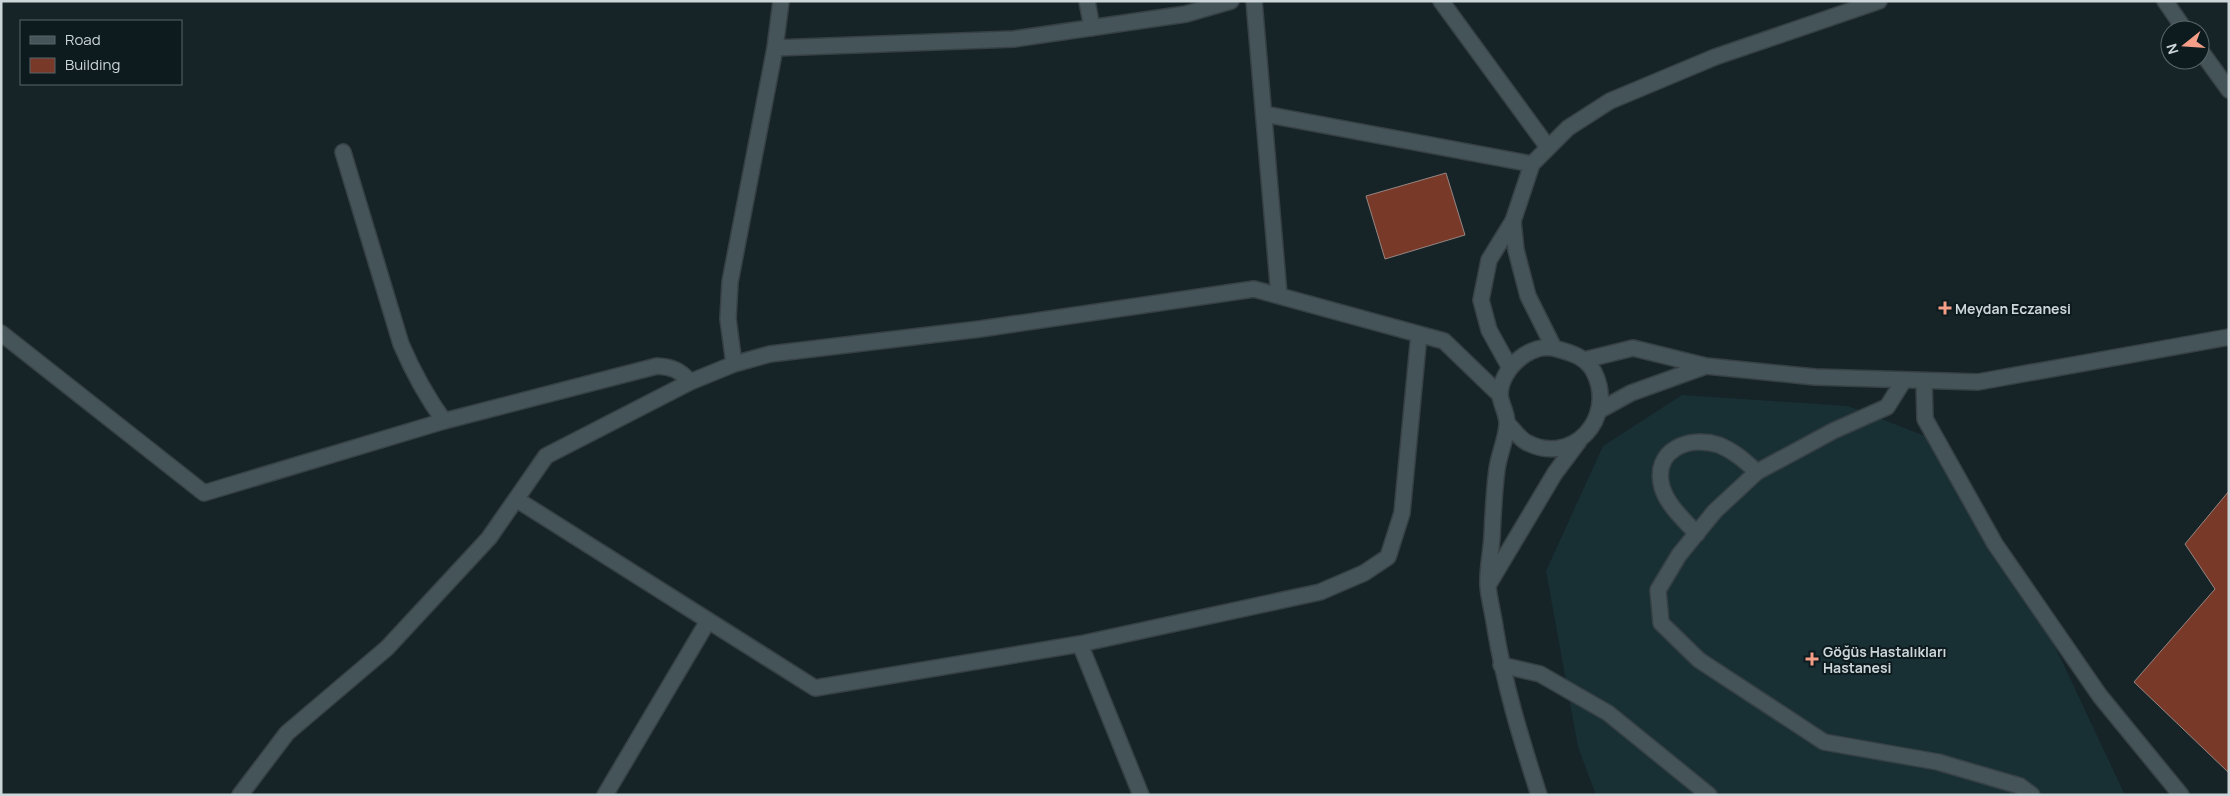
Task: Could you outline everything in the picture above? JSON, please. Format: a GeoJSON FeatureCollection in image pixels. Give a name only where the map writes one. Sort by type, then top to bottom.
{"type":"FeatureCollection","features":[{"type":"Feature","properties":{"kind":"street"},"geometry":{"type":"LineString","coordinates":[[734,364],[728,319],[730,282],[775,48],[781,1]]}},
{"type":"Feature","properties":{"kind":"street"},"geometry":{"type":"LineString","coordinates":[[1087,1],[1092,28]]}},
{"type":"Feature","properties":{"kind":"street"},"geometry":{"type":"LineString","coordinates":[[775,48],[1014,39],[1186,14],[1231,1]]}},
{"type":"Feature","properties":{"kind":"street"},"geometry":{"type":"LineString","coordinates":[[1254,1],[1280,295]]}},
{"type":"Feature","properties":{"kind":"street"},"geometry":{"type":"LineString","coordinates":[[1441,1],[1547,146]]}},
{"type":"Feature","properties":{"kind":"street"},"geometry":{"type":"LineString","coordinates":[[1510,368],[1489,330],[1481,300],[1489,260],[1513,220],[1532,164],[1547,146],[1568,128],[1610,101],[1715,57],[1879,1]]}},
{"type":"Feature","properties":{"kind":"street"},"geometry":{"type":"LineString","coordinates":[[2165,1],[2179,20]]}},
{"type":"Feature","properties":{"kind":"street"},"geometry":{"type":"LineString","coordinates":[[2210,64],[2229,90]]}},
{"type":"Feature","properties":{"kind":"street"},"geometry":{"type":"LineString","coordinates":[[1264,114],[1532,164]]}},
{"type":"Feature","properties":{"kind":"street"},"geometry":{"type":"LineString","coordinates":[[343,152],[401,344],[412,371],[444,421]]}},
{"type":"Feature","properties":{"kind":"street"},"geometry":{"type":"LineString","coordinates":[[1513,220],[1516,250],[1528,296],[1554,348]]}},
{"type":"Feature","properties":{"kind":"street"},"geometry":{"type":"LineString","coordinates":[[240,795],[287,733],[387,648],[489,538],[546,456],[690,382],[734,364],[770,354],[980,329],[1254,289],[1444,341],[1500,395]]}},
{"type":"Feature","properties":{"kind":"street"},"geometry":{"type":"LineString","coordinates":[[1,333],[204,493],[444,421],[657,366],[672,367],[682,372],[690,382]]}},
{"type":"Feature","properties":{"kind":"street"},"geometry":{"type":"LineString","coordinates":[[516,499],[815,688],[1080,644],[1320,592],[1364,573],[1388,557],[1402,513],[1419,334]]}},
{"type":"Feature","properties":{"kind":"street"},"geometry":{"type":"LineString","coordinates":[[1584,360],[1634,348],[1706,366],[1815,377],[1978,382],[2229,337]]}},
{"type":"Feature","properties":{"kind":"street"},"geometry":{"type":"LineString","coordinates":[[1488,586],[1555,473],[1579,440],[1593,426],[1600,410],[1601,390],[1594,371],[1577,354],[1554,348],[1531,351],[1510,368],[1500,395],[1507,423],[1497,469],[1488,586],[1501,666],[1517,727],[1539,795]]}},
{"type":"Feature","properties":{"kind":"street"},"geometry":{"type":"LineString","coordinates":[[1600,410],[1632,393],[1706,366]]}},
{"type":"Feature","properties":{"kind":"street"},"geometry":{"type":"LineString","coordinates":[[1904,380],[1887,407],[1833,431],[1757,472],[1715,511],[1679,555],[1658,590],[1661,623],[1699,660],[1824,742],[1938,762],[2020,786],[2032,795]]}},
{"type":"Feature","properties":{"kind":"street"},"geometry":{"type":"LineString","coordinates":[[1924,381],[1925,419],[1995,544],[2100,696],[2181,795]]}},
{"type":"Feature","properties":{"kind":"street"},"geometry":{"type":"LineString","coordinates":[[1507,423],[1525,441],[1542,448],[1564,447],[1579,440]]}},
{"type":"Feature","properties":{"kind":"street"},"geometry":{"type":"LineString","coordinates":[[1697,534],[1678,514],[1662,487],[1662,464],[1672,449],[1695,442],[1718,445],[1737,454],[1757,472]]}},
{"type":"Feature","properties":{"kind":"street"},"geometry":{"type":"LineString","coordinates":[[605,795],[708,621]]}},
{"type":"Feature","properties":{"kind":"street"},"geometry":{"type":"LineString","coordinates":[[1080,644],[1141,795]]}},
{"type":"Feature","properties":{"kind":"street"},"geometry":{"type":"LineString","coordinates":[[1501,666],[1540,674],[1608,713],[1709,795]]}},
{"type":"Feature","properties":{"kind":"shaded area","name":"Göğüs Hastalıkları Hastanesi"},"geometry":{"type":"Polygon","coordinates":[[[1682,395],[1848,406],[1948,445],[2020,572],[2125,795],[1596,795],[1578,747],[1546,571],[1603,446],[1682,395]]]}},
{"type":"Feature","properties":{"kind":"building"},"geometry":{"type":"Polygon","coordinates":[[[1446,173],[1465,235],[1385,259],[1366,196],[1446,173]]]}},
{"type":"Feature","properties":{"kind":"building"},"geometry":{"type":"Polygon","coordinates":[[[2229,491],[2229,773],[2134,682],[2215,589],[2185,544],[2229,491]]]}},
{"type":"Feature","properties":{"kind":"place","name":"Meydan Eczanesi"},"geometry":{"type":"Point","coordinates":[1945,308]}},
{"type":"Feature","properties":{"kind":"place","name":"Göğüs Hastalıkları Hastanesi"},"geometry":{"type":"Point","coordinates":[1812,659]}}]}
